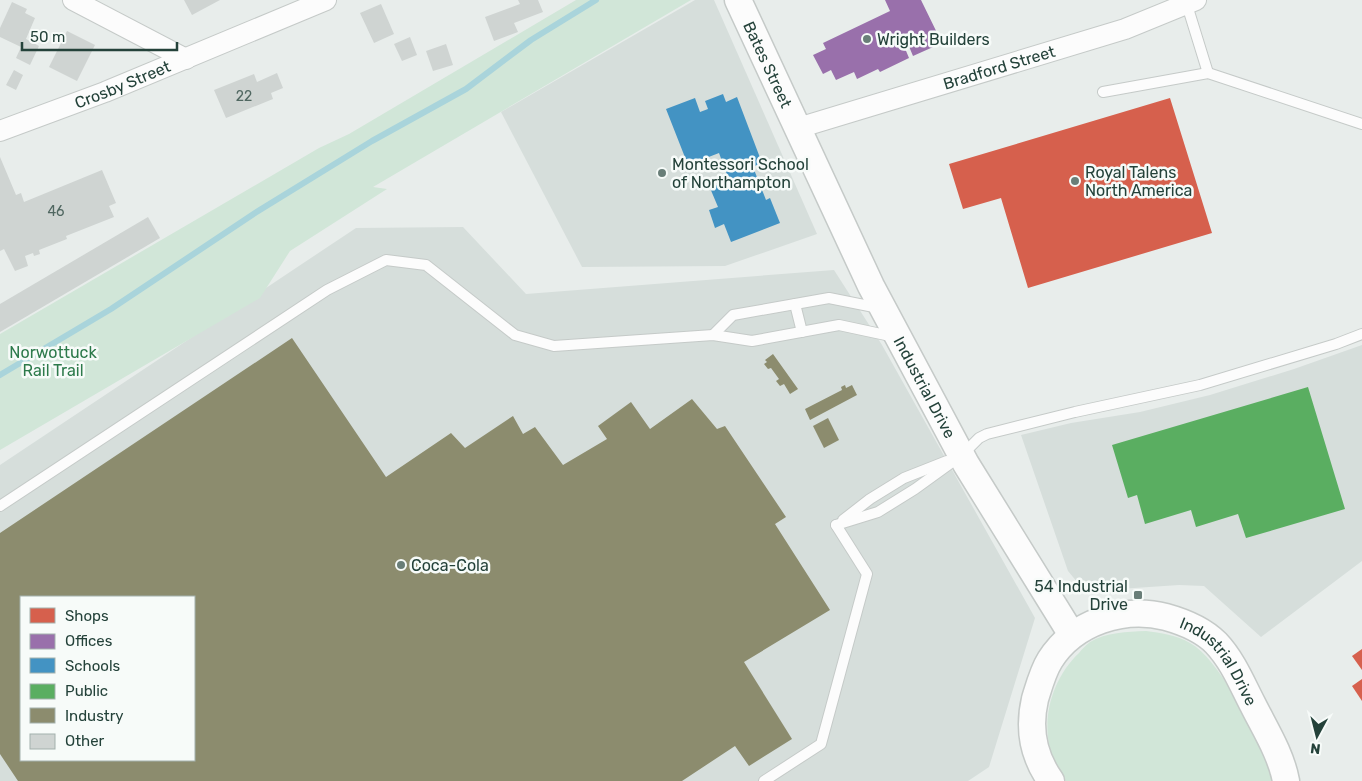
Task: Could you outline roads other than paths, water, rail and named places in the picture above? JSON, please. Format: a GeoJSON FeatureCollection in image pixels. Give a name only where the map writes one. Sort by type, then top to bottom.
{"type":"FeatureCollection","features":[{"type":"Feature","properties":{"kind":"street"},"geometry":{"type":"LineString","coordinates":[[73,0],[186,59]]}},
{"type":"Feature","properties":{"kind":"street","name":"Crosby Street"},"geometry":{"type":"LineString","coordinates":[[0,131],[105,92],[326,0]]}},
{"type":"Feature","properties":{"kind":"street","name":"Bates Street"},"geometry":{"type":"LineString","coordinates":[[738,0],[798,128]]}},
{"type":"Feature","properties":{"kind":"street","name":"Bradford Street"},"geometry":{"type":"LineString","coordinates":[[798,128],[1126,29],[1192,2]]}},
{"type":"Feature","properties":{"kind":"street","name":"Industrial Drive"},"geometry":{"type":"LineString","coordinates":[[798,128],[871,286],[962,455],[1072,635]]}},
{"type":"Feature","properties":{"kind":"street","name":"Industrial Drive"},"geometry":{"type":"LineString","coordinates":[[1050,781],[1038,762],[1032,734],[1032,716],[1037,692],[1045,670],[1053,656],[1072,635],[1110,617],[1136,614],[1155,615],[1175,619],[1187,624],[1207,635],[1222,650],[1238,674],[1274,748],[1286,781]]}},
{"type":"Feature","properties":{"kind":"lane"},"geometry":{"type":"LineString","coordinates":[[1192,2],[1208,72]]}},
{"type":"Feature","properties":{"kind":"lane"},"geometry":{"type":"LineString","coordinates":[[1103,92],[1208,72],[1362,124]]}},
{"type":"Feature","properties":{"kind":"lane"},"geometry":{"type":"LineString","coordinates":[[0,506],[327,290],[386,260],[426,265],[514,335],[554,346],[713,334],[752,341],[838,325],[899,338]]}},
{"type":"Feature","properties":{"kind":"lane"},"geometry":{"type":"LineString","coordinates":[[713,334],[733,315],[829,298],[884,310]]}},
{"type":"Feature","properties":{"kind":"lane"},"geometry":{"type":"LineString","coordinates":[[795,304],[802,332]]}},
{"type":"Feature","properties":{"kind":"lane"},"geometry":{"type":"LineString","coordinates":[[836,525],[878,512],[916,489],[962,455],[979,438],[987,434],[1075,412],[1200,385],[1336,344],[1362,334]]}},
{"type":"Feature","properties":{"kind":"lane"},"geometry":{"type":"LineString","coordinates":[[836,525],[870,499],[904,478],[962,455]]}},
{"type":"Feature","properties":{"kind":"lane"},"geometry":{"type":"LineString","coordinates":[[764,781],[822,744],[867,574],[836,525]]}},
{"type":"Feature","properties":{"kind":"waterway"},"geometry":{"type":"LineString","coordinates":[[0,375],[111,309],[255,213],[372,141],[466,89],[531,40],[596,0]]}},
{"type":"Feature","properties":{"kind":"place","name":"Wright Builders"},"geometry":{"type":"Point","coordinates":[867,39]}},
{"type":"Feature","properties":{"kind":"place","name":"Montessori School of Northampton"},"geometry":{"type":"Point","coordinates":[662,173]}},
{"type":"Feature","properties":{"kind":"place","name":"Royal Talens North America"},"geometry":{"type":"Point","coordinates":[1075,181]}},
{"type":"Feature","properties":{"kind":"place","name":"Coca-Cola"},"geometry":{"type":"Point","coordinates":[401,565]}},
{"type":"Feature","properties":{"kind":"place","name":"54 Industrial Drive"},"geometry":{"type":"Point","coordinates":[1138,595]}},
{"type":"Feature","properties":{"kind":"park label","name":"Norwottuck Rail Trail"},"geometry":{"type":"Point","coordinates":[53,361]}}]}
